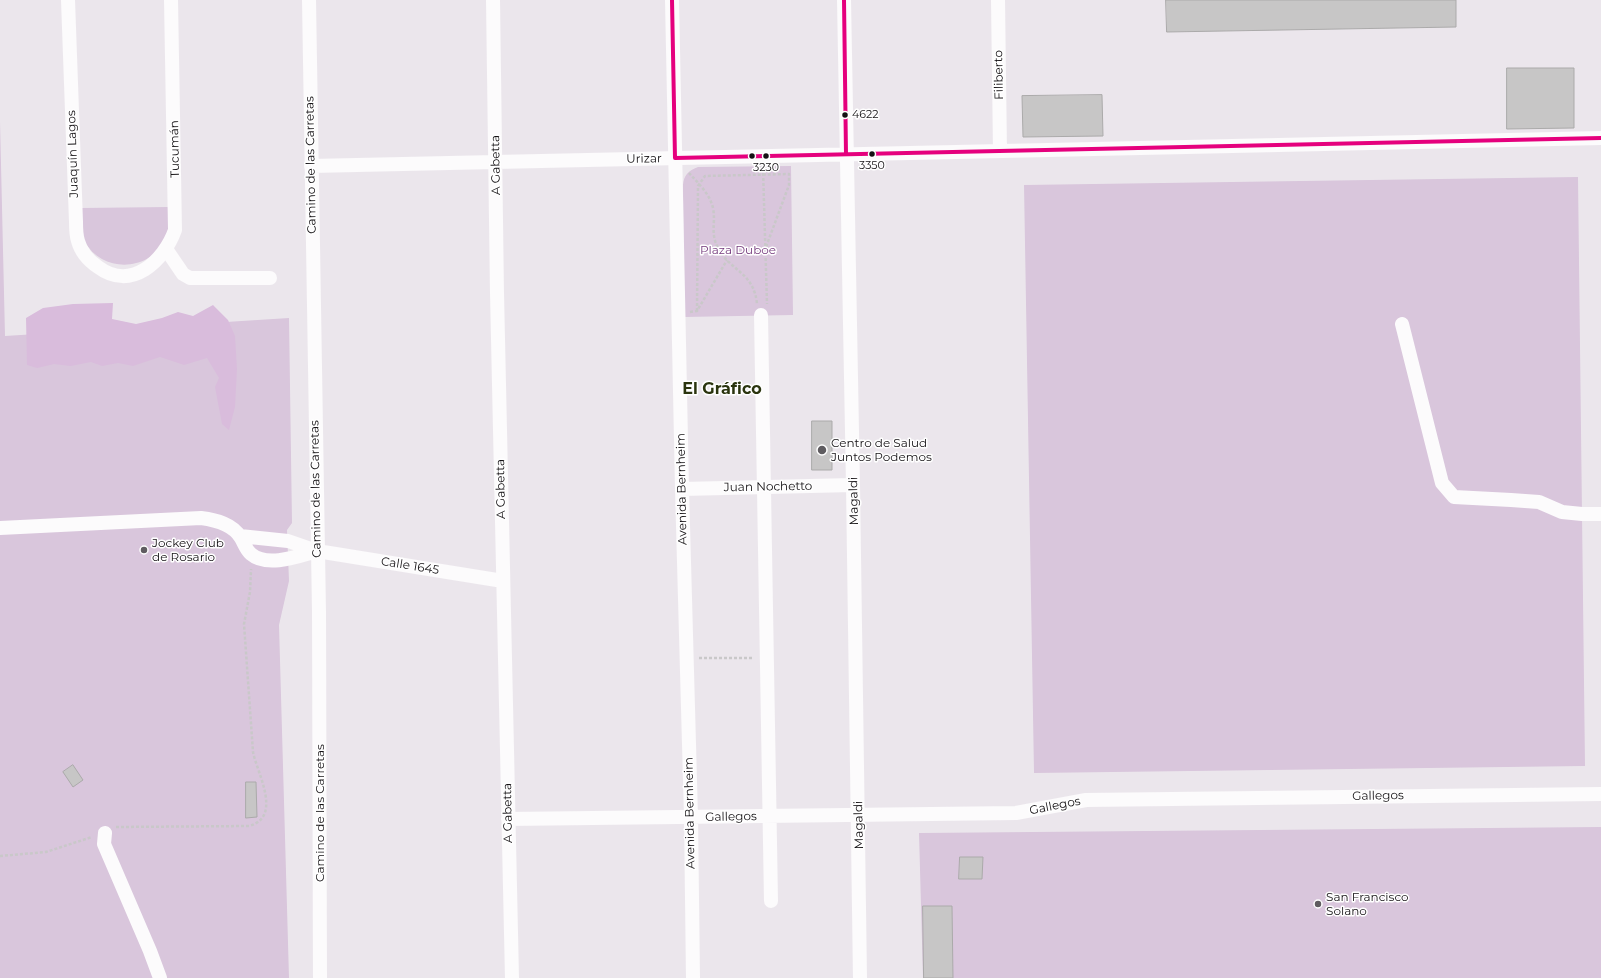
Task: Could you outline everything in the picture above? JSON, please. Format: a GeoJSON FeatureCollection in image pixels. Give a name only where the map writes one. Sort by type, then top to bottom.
{"type":"FeatureCollection","features":[{"type":"Feature","properties":{"kind":"street","name":"Juaquín Lagos"},"geometry":{"type":"LineString","coordinates":[[68,0],[76,222],[78,240],[86,257],[100,269],[116,275],[128,276]]}},
{"type":"Feature","properties":{"kind":"street","name":"Tucumán"},"geometry":{"type":"LineString","coordinates":[[128,276],[152,265],[170,243],[175,230],[171,0]]}},
{"type":"Feature","properties":{"kind":"street","name":"Camino de las Carretas"},"geometry":{"type":"LineString","coordinates":[[308,0],[319,619],[320,978]]}},
{"type":"Feature","properties":{"kind":"street","name":"A Gabetta"},"geometry":{"type":"LineString","coordinates":[[493,0],[503,581],[512,978]]}},
{"type":"Feature","properties":{"kind":"street","name":"Avenida Bernheim"},"geometry":{"type":"LineString","coordinates":[[672,0],[682,489],[691,817],[693,978]]}},
{"type":"Feature","properties":{"kind":"street","name":"Magaldi"},"geometry":{"type":"LineString","coordinates":[[844,0],[859,815],[860,978]]}},
{"type":"Feature","properties":{"kind":"street","name":"Filiberto"},"geometry":{"type":"LineString","coordinates":[[998,0],[1000,151]]}},
{"type":"Feature","properties":{"kind":"street","name":"Urizar"},"geometry":{"type":"LineString","coordinates":[[311,166],[1601,138]]}},
{"type":"Feature","properties":{"kind":"street"},"geometry":{"type":"LineString","coordinates":[[166,249],[183,274],[190,278],[270,278]]}},
{"type":"Feature","properties":{"kind":"street"},"geometry":{"type":"LineString","coordinates":[[761,315],[771,901]]}},
{"type":"Feature","properties":{"kind":"street"},"geometry":{"type":"LineString","coordinates":[[1402,324],[1442,483],[1454,497],[1539,502],[1562,512],[1601,514]]}},
{"type":"Feature","properties":{"kind":"street","name":"Juan Nochetto"},"geometry":{"type":"LineString","coordinates":[[682,489],[853,485]]}},
{"type":"Feature","properties":{"kind":"street"},"geometry":{"type":"LineString","coordinates":[[0,528],[201,518],[217,520],[232,528],[240,536],[251,554],[264,560],[288,559],[317,552]]}},
{"type":"Feature","properties":{"kind":"street"},"geometry":{"type":"LineString","coordinates":[[240,536],[288,541],[317,552]]}},
{"type":"Feature","properties":{"kind":"street","name":"Calle 1645"},"geometry":{"type":"LineString","coordinates":[[317,552],[503,581]]}},
{"type":"Feature","properties":{"kind":"street","name":"Gallegos"},"geometry":{"type":"LineString","coordinates":[[508,819],[1016,813],[1086,800],[1601,794]]}},
{"type":"Feature","properties":{"kind":"street"},"geometry":{"type":"LineString","coordinates":[[105,833],[104,844],[160,978]]}},
{"type":"Feature","properties":{"kind":"path"},"geometry":{"type":"LineString","coordinates":[[675,158],[703,188],[713,208],[713,236],[718,248],[726,260],[749,280],[756,296],[757,308],[761,315],[767,309],[763,156]]}},
{"type":"Feature","properties":{"kind":"path"},"geometry":{"type":"LineString","coordinates":[[726,260],[697,311],[698,186],[705,176],[789,174],[789,185],[765,249]]}},
{"type":"Feature","properties":{"kind":"path"},"geometry":{"type":"LineString","coordinates":[[0,856],[46,852],[105,833],[114,827],[249,826],[258,824],[265,814],[266,797],[263,780],[256,766],[253,752],[244,624],[250,592],[251,554]]}},
{"type":"Feature","properties":{"kind":"path"},"geometry":{"type":"LineString","coordinates":[[686,658],[767,658]]}},
{"type":"Feature","properties":{"kind":"green space","name":"Jockey Club de Rosario"},"geometry":{"type":"Polygon","coordinates":[[[0,121],[5,336],[289,318],[292,523],[287,530],[289,581],[279,625],[289,978],[0,978],[0,121]]]}},
{"type":"Feature","properties":{"kind":"green space","name":"Plaza Duboe"},"geometry":{"type":"Polygon","coordinates":[[[791,166],[793,315],[684,317],[683,185],[686,176],[689,172],[698,167],[791,166]]]}},
{"type":"Feature","properties":{"kind":"green space"},"geometry":{"type":"Polygon","coordinates":[[[1578,177],[1585,766],[1034,773],[1024,185],[1578,177]]]}},
{"type":"Feature","properties":{"kind":"green space"},"geometry":{"type":"Polygon","coordinates":[[[169,207],[168,228],[165,240],[158,251],[137,263],[125,265],[102,259],[93,252],[83,238],[80,225],[80,208],[169,207]]]}},
{"type":"Feature","properties":{"kind":"green space","name":"San Francisco Solano"},"geometry":{"type":"Polygon","coordinates":[[[1601,827],[1601,978],[923,978],[919,833],[1601,827]]]}},
{"type":"Feature","properties":{"kind":"shaded area"},"geometry":{"type":"Polygon","coordinates":[[[113,303],[112,319],[136,324],[162,318],[178,312],[193,316],[213,305],[228,320],[235,336],[237,369],[235,407],[229,430],[222,424],[215,387],[219,378],[207,358],[184,365],[160,357],[133,366],[118,363],[102,366],[91,362],[71,366],[54,364],[37,368],[27,365],[26,318],[43,308],[73,304],[113,303]]]}},
{"type":"Feature","properties":{"kind":"building"},"geometry":{"type":"Polygon","coordinates":[[[1166,0],[1456,0],[1456,27],[1167,32],[1166,0]]]}},
{"type":"Feature","properties":{"kind":"building"},"geometry":{"type":"Polygon","coordinates":[[[1507,68],[1574,68],[1574,128],[1507,129],[1507,68]]]}},
{"type":"Feature","properties":{"kind":"building"},"geometry":{"type":"Polygon","coordinates":[[[1102,95],[1103,136],[1023,137],[1022,96],[1102,95]]]}},
{"type":"Feature","properties":{"kind":"building"},"geometry":{"type":"Polygon","coordinates":[[[812,421],[832,421],[832,470],[812,470],[812,421]]]}},
{"type":"Feature","properties":{"kind":"building"},"geometry":{"type":"Polygon","coordinates":[[[73,765],[83,780],[73,787],[63,772],[73,765]]]}},
{"type":"Feature","properties":{"kind":"building"},"geometry":{"type":"Polygon","coordinates":[[[246,782],[256,782],[257,817],[246,818],[246,782]]]}},
{"type":"Feature","properties":{"kind":"building"},"geometry":{"type":"Polygon","coordinates":[[[960,857],[983,857],[982,879],[959,879],[960,857]]]}},
{"type":"Feature","properties":{"kind":"building"},"geometry":{"type":"Polygon","coordinates":[[[923,906],[952,906],[953,978],[924,978],[923,906]]]}},
{"type":"Feature","properties":{"kind":"transit line"},"geometry":{"type":"LineString","coordinates":[[672,0],[675,158],[1601,138]]}},
{"type":"Feature","properties":{"kind":"transit line"},"geometry":{"type":"LineString","coordinates":[[844,0],[846,154]]}},
{"type":"Feature","properties":{"kind":"place","name":"4622"},"geometry":{"type":"Point","coordinates":[845,115]}},
{"type":"Feature","properties":{"kind":"place","name":"3350"},"geometry":{"type":"Point","coordinates":[872,154]}},
{"type":"Feature","properties":{"kind":"place","name":"3230"},"geometry":{"type":"Point","coordinates":[766,156]}},
{"type":"Feature","properties":{"kind":"place","name":"Centro de Salud Juntos Podemos"},"geometry":{"type":"Point","coordinates":[822,450]}},
{"type":"Feature","properties":{"kind":"place","name":"Jockey Club de Rosario"},"geometry":{"type":"Point","coordinates":[144,550]}},
{"type":"Feature","properties":{"kind":"place","name":"San Francisco Solano"},"geometry":{"type":"Point","coordinates":[1318,904]}},
{"type":"Feature","properties":{"kind":"district","name":"El Gráfico"},"geometry":{"type":"Point","coordinates":[722,389]}}]}
